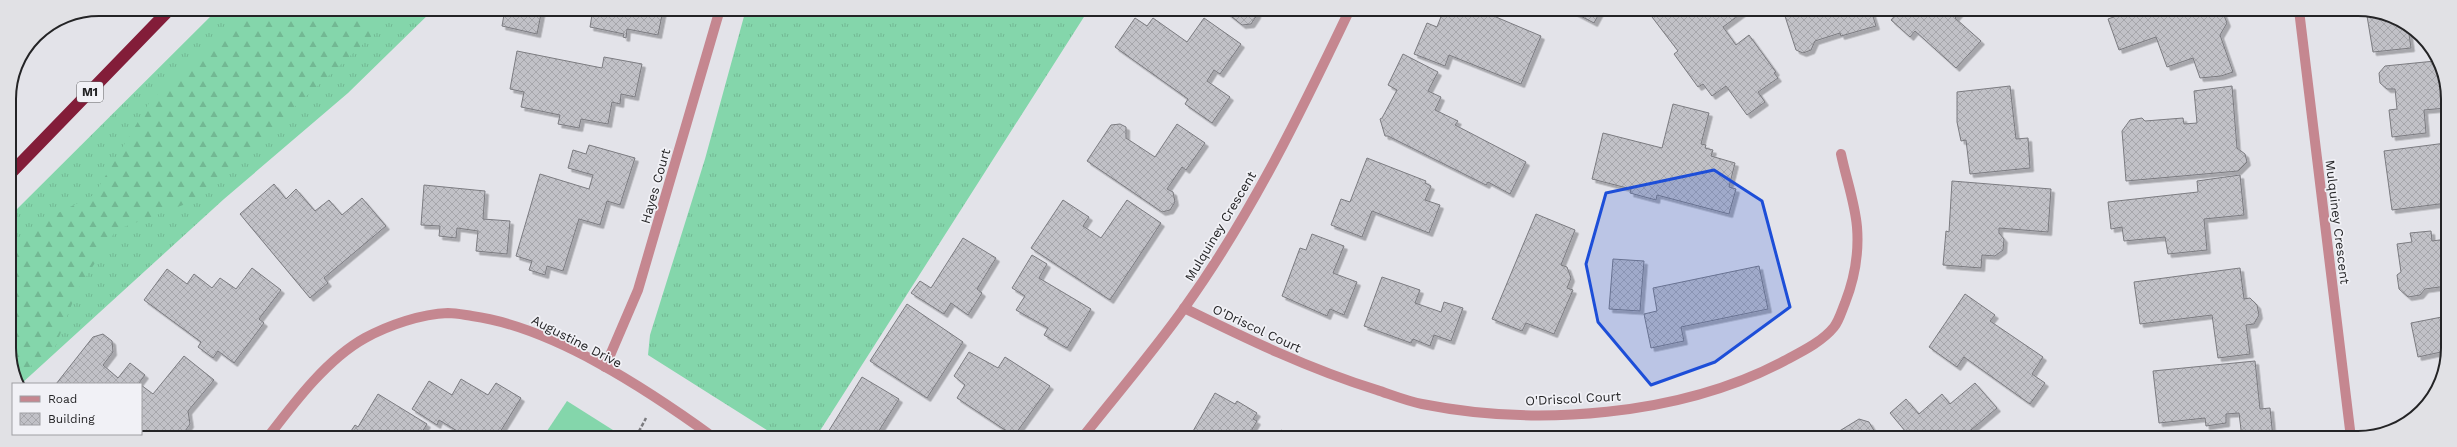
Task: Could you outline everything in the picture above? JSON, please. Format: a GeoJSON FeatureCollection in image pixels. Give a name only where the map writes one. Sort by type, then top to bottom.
{"type":"FeatureCollection","features":[{"type":"Feature","properties":{"kind":"highway","name":"M1"},"geometry":{"type":"LineString","coordinates":[[16,168],[163,16]]}},
{"type":"Feature","properties":{"kind":"street","name":"Hayes Court"},"geometry":{"type":"LineString","coordinates":[[605,367],[638,290],[718,16]]}},
{"type":"Feature","properties":{"kind":"street","name":"Mulquiney Crescent"},"geometry":{"type":"LineString","coordinates":[[1087,431],[1184,308],[1225,247],[1296,121],[1347,16]]}},
{"type":"Feature","properties":{"kind":"street","name":"Mulquiney Crescent"},"geometry":{"type":"LineString","coordinates":[[2300,16],[2351,431]]}},
{"type":"Feature","properties":{"kind":"street","name":"O'Driscol Court"},"geometry":{"type":"LineString","coordinates":[[1184,308],[1280,355],[1338,378],[1421,404],[1486,414],[1539,414],[1604,412],[1672,402],[1715,390],[1770,369],[1807,349],[1835,327],[1854,282],[1857,226],[1841,154]]}},
{"type":"Feature","properties":{"kind":"street","name":"Augustine Drive"},"geometry":{"type":"LineString","coordinates":[[273,431],[296,400],[333,363],[364,339],[405,321],[448,313],[493,319],[532,330],[605,367],[704,431]]}},
{"type":"Feature","properties":{"kind":"highlighted area"},"geometry":{"type":"Polygon","coordinates":[[[1714,170],[1762,201],[1790,307],[1715,362],[1651,385],[1598,322],[1586,264],[1606,193],[1714,170]]]}},
{"type":"Feature","properties":{"kind":"green space"},"geometry":{"type":"Polygon","coordinates":[[[211,16],[427,16],[348,93],[224,199],[23,382],[19,369],[16,348],[16,210],[211,16]]]}},
{"type":"Feature","properties":{"kind":"green space"},"geometry":{"type":"Polygon","coordinates":[[[244,16],[372,16],[374,34],[191,202],[116,230],[77,291],[52,355],[20,372],[16,348],[16,243],[42,221],[94,195],[151,100],[237,25],[244,16]]]}},
{"type":"Feature","properties":{"kind":"green space"},"geometry":{"type":"Polygon","coordinates":[[[744,16],[1085,16],[820,431],[768,431],[648,355],[650,335],[705,159],[744,16]]]}},
{"type":"Feature","properties":{"kind":"green space"},"geometry":{"type":"Polygon","coordinates":[[[567,401],[614,431],[547,431],[567,401]]]}},
{"type":"Feature","properties":{"kind":"building"},"geometry":{"type":"Polygon","coordinates":[[[504,16],[541,16],[537,34],[502,26],[504,16]]]}},
{"type":"Feature","properties":{"kind":"building"},"geometry":{"type":"Polygon","coordinates":[[[592,16],[662,16],[658,35],[627,29],[626,38],[623,37],[624,34],[590,27],[592,16]]]}},
{"type":"Feature","properties":{"kind":"building"},"geometry":{"type":"Polygon","coordinates":[[[1231,16],[1256,16],[1251,24],[1242,25],[1231,16]]]}},
{"type":"Feature","properties":{"kind":"building"},"geometry":{"type":"Polygon","coordinates":[[[1441,16],[1494,16],[1541,36],[1521,84],[1449,55],[1445,66],[1414,54],[1427,23],[1437,27],[1441,16]]]}},
{"type":"Feature","properties":{"kind":"building"},"geometry":{"type":"Polygon","coordinates":[[[1581,16],[1598,16],[1594,23],[1581,16]]]}},
{"type":"Feature","properties":{"kind":"building"},"geometry":{"type":"Polygon","coordinates":[[[1738,16],[1723,27],[1736,45],[1749,35],[1776,72],[1774,73],[1778,78],[1758,92],[1765,102],[1747,115],[1726,86],[1712,96],[1703,84],[1698,87],[1674,54],[1678,51],[1652,17],[1738,16]]]}},
{"type":"Feature","properties":{"kind":"building"},"geometry":{"type":"Polygon","coordinates":[[[1785,16],[1873,16],[1876,26],[1841,36],[1840,33],[1815,41],[1811,50],[1803,53],[1796,50],[1785,16]]]}},
{"type":"Feature","properties":{"kind":"building"},"geometry":{"type":"Polygon","coordinates":[[[1895,16],[1957,16],[1955,18],[1981,41],[1956,68],[1915,31],[1910,37],[1891,20],[1895,16]]]}},
{"type":"Feature","properties":{"kind":"building"},"geometry":{"type":"Polygon","coordinates":[[[2116,16],[2224,16],[2227,23],[2220,35],[2233,72],[2221,76],[2200,78],[2193,58],[2167,67],[2156,37],[2119,50],[2108,19],[2116,16]]]}},
{"type":"Feature","properties":{"kind":"building"},"geometry":{"type":"Polygon","coordinates":[[[2367,17],[2385,20],[2409,34],[2411,48],[2373,52],[2367,17]]]}},
{"type":"Feature","properties":{"kind":"building"},"geometry":{"type":"Polygon","coordinates":[[[1135,18],[1147,26],[1153,18],[1187,42],[1204,18],[1241,44],[1220,74],[1214,70],[1207,81],[1230,97],[1212,123],[1185,104],[1188,99],[1115,47],[1135,18]]]}},
{"type":"Feature","properties":{"kind":"building"},"geometry":{"type":"Polygon","coordinates":[[[517,51],[602,68],[604,57],[642,64],[635,97],[621,94],[620,104],[612,102],[608,124],[581,119],[579,128],[558,124],[560,115],[521,107],[524,92],[510,89],[517,51]]]}},
{"type":"Feature","properties":{"kind":"building"},"geometry":{"type":"Polygon","coordinates":[[[1403,54],[1438,72],[1428,91],[1441,97],[1435,110],[1458,121],[1455,125],[1526,162],[1510,194],[1488,182],[1486,185],[1388,136],[1385,136],[1380,119],[1382,118],[1397,90],[1388,85],[1403,54]]]}},
{"type":"Feature","properties":{"kind":"building"},"geometry":{"type":"Polygon","coordinates":[[[2432,61],[2437,72],[2441,94],[2441,108],[2424,110],[2426,133],[2392,137],[2389,110],[2397,109],[2395,89],[2387,89],[2380,83],[2379,73],[2385,66],[2432,61]]]}},
{"type":"Feature","properties":{"kind":"building"},"geometry":{"type":"Polygon","coordinates":[[[2010,86],[2016,139],[2028,138],[2030,168],[1970,174],[1966,140],[1961,141],[1957,122],[1957,92],[2010,86]]]}},
{"type":"Feature","properties":{"kind":"building"},"geometry":{"type":"Polygon","coordinates":[[[2232,86],[2237,148],[2245,154],[2247,162],[2238,171],[2126,181],[2122,131],[2130,120],[2142,118],[2145,121],[2183,118],[2184,124],[2197,123],[2194,91],[2232,86]]]}},
{"type":"Feature","properties":{"kind":"building"},"geometry":{"type":"Polygon","coordinates":[[[1673,104],[1709,113],[1701,144],[1706,145],[1705,148],[1713,150],[1711,156],[1735,163],[1729,187],[1736,189],[1729,214],[1657,195],[1656,200],[1630,193],[1631,189],[1592,179],[1603,133],[1662,148],[1673,104]]]}},
{"type":"Feature","properties":{"kind":"building"},"geometry":{"type":"Polygon","coordinates":[[[1120,124],[1126,127],[1126,138],[1155,157],[1177,124],[1205,143],[1186,170],[1182,167],[1167,189],[1173,192],[1175,202],[1170,210],[1162,212],[1087,161],[1111,125],[1120,124]]]}},
{"type":"Feature","properties":{"kind":"building"},"geometry":{"type":"Polygon","coordinates":[[[2441,144],[2441,204],[2392,210],[2384,151],[2441,144]]]}},
{"type":"Feature","properties":{"kind":"building"},"geometry":{"type":"Polygon","coordinates":[[[589,145],[635,158],[620,205],[607,201],[600,225],[579,219],[563,271],[547,266],[545,275],[529,270],[532,261],[516,256],[540,174],[589,189],[593,175],[568,168],[573,150],[586,154],[589,145]]]}},
{"type":"Feature","properties":{"kind":"building"},"geometry":{"type":"Polygon","coordinates":[[[1367,158],[1426,181],[1425,183],[1431,186],[1425,200],[1440,205],[1429,233],[1372,211],[1362,237],[1331,225],[1341,199],[1350,202],[1367,158]]]}},
{"type":"Feature","properties":{"kind":"building"},"geometry":{"type":"Polygon","coordinates":[[[2240,175],[2244,215],[2204,219],[2207,250],[2168,254],[2165,237],[2124,241],[2122,227],[2111,229],[2108,202],[2198,192],[2197,181],[2240,175]]]}},
{"type":"Feature","properties":{"kind":"building"},"geometry":{"type":"Polygon","coordinates":[[[1952,181],[2051,189],[2048,232],[1999,228],[1999,233],[2004,239],[2003,250],[1995,256],[1982,255],[1981,268],[1943,265],[1946,231],[1949,232],[1952,181]]]}},
{"type":"Feature","properties":{"kind":"building"},"geometry":{"type":"Polygon","coordinates":[[[274,184],[286,199],[296,189],[315,211],[329,200],[342,215],[362,198],[386,226],[324,278],[328,283],[310,298],[240,214],[274,184]]]}},
{"type":"Feature","properties":{"kind":"building"},"geometry":{"type":"Polygon","coordinates":[[[424,185],[485,191],[483,219],[510,221],[507,254],[476,251],[478,231],[457,228],[456,238],[439,236],[440,226],[421,225],[424,185]]]}},
{"type":"Feature","properties":{"kind":"building"},"geometry":{"type":"Polygon","coordinates":[[[1063,200],[1089,217],[1083,226],[1101,238],[1127,200],[1161,223],[1110,300],[1031,248],[1063,200]]]}},
{"type":"Feature","properties":{"kind":"building"},"geometry":{"type":"Polygon","coordinates":[[[1536,214],[1575,230],[1561,265],[1567,267],[1571,278],[1567,288],[1573,290],[1554,334],[1526,323],[1522,331],[1492,319],[1536,214]]]}},
{"type":"Feature","properties":{"kind":"building"},"geometry":{"type":"Polygon","coordinates":[[[2431,231],[2432,241],[2441,240],[2441,287],[2425,289],[2420,295],[2408,297],[2399,289],[2397,275],[2401,272],[2397,244],[2412,242],[2410,233],[2431,231]]]}},
{"type":"Feature","properties":{"kind":"building"},"geometry":{"type":"Polygon","coordinates":[[[1312,234],[1344,246],[1333,273],[1357,282],[1344,315],[1330,309],[1327,316],[1282,296],[1300,248],[1306,250],[1312,234]]]}},
{"type":"Feature","properties":{"kind":"building"},"geometry":{"type":"Polygon","coordinates":[[[963,238],[996,258],[977,289],[982,293],[968,315],[951,303],[944,314],[911,293],[920,281],[931,288],[963,238]]]}},
{"type":"Feature","properties":{"kind":"building"},"geometry":{"type":"Polygon","coordinates":[[[1032,255],[1047,264],[1039,278],[1091,309],[1067,348],[1044,335],[1048,328],[1016,310],[1025,296],[1012,288],[1032,255]]]}},
{"type":"Feature","properties":{"kind":"building"},"geometry":{"type":"Polygon","coordinates":[[[1613,259],[1644,261],[1640,311],[1609,309],[1613,259]]]}},
{"type":"Feature","properties":{"kind":"building"},"geometry":{"type":"Polygon","coordinates":[[[1759,266],[1768,309],[1681,327],[1684,341],[1651,348],[1644,314],[1657,311],[1653,288],[1759,266]]]}},
{"type":"Feature","properties":{"kind":"building"},"geometry":{"type":"Polygon","coordinates":[[[252,268],[281,290],[259,319],[264,323],[234,363],[218,351],[213,358],[198,347],[201,342],[144,300],[167,269],[187,284],[194,274],[212,288],[220,278],[236,289],[252,268]]]}},
{"type":"Feature","properties":{"kind":"building"},"geometry":{"type":"Polygon","coordinates":[[[2240,268],[2244,299],[2250,298],[2257,305],[2259,315],[2254,324],[2246,325],[2250,354],[2218,358],[2212,315],[2140,324],[2134,282],[2240,268]]]}},
{"type":"Feature","properties":{"kind":"building"},"geometry":{"type":"Polygon","coordinates":[[[1382,277],[1420,290],[1415,303],[1441,312],[1444,302],[1463,308],[1451,341],[1434,335],[1430,346],[1413,339],[1411,343],[1364,326],[1382,277]]]}},
{"type":"Feature","properties":{"kind":"building"},"geometry":{"type":"Polygon","coordinates":[[[1965,294],[1995,315],[1990,321],[2043,357],[2032,374],[2045,383],[2030,404],[1964,357],[1957,367],[1929,347],[1965,294]]]}},
{"type":"Feature","properties":{"kind":"building"},"geometry":{"type":"Polygon","coordinates":[[[907,304],[963,342],[927,398],[870,361],[907,304]]]}},
{"type":"Feature","properties":{"kind":"building"},"geometry":{"type":"Polygon","coordinates":[[[2441,317],[2441,352],[2418,357],[2411,323],[2441,317]]]}},
{"type":"Feature","properties":{"kind":"building"},"geometry":{"type":"Polygon","coordinates":[[[103,334],[112,341],[113,352],[103,365],[118,378],[130,363],[145,375],[139,383],[57,383],[93,337],[103,334]]]}},
{"type":"Feature","properties":{"kind":"building"},"geometry":{"type":"Polygon","coordinates":[[[969,352],[998,368],[1005,357],[1050,386],[1018,431],[1006,431],[957,398],[965,385],[954,376],[969,352]]]}},
{"type":"Feature","properties":{"kind":"building"},"geometry":{"type":"Polygon","coordinates":[[[184,356],[214,380],[188,411],[190,424],[185,431],[142,431],[142,386],[153,394],[184,356]]]}},
{"type":"Feature","properties":{"kind":"building"},"geometry":{"type":"Polygon","coordinates":[[[2255,361],[2260,409],[2270,408],[2272,431],[2241,431],[2239,413],[2226,414],[2226,423],[2206,426],[2205,418],[2159,423],[2153,371],[2255,361]]]}},
{"type":"Feature","properties":{"kind":"building"},"geometry":{"type":"Polygon","coordinates":[[[862,377],[899,399],[879,431],[829,431],[862,377]]]}},
{"type":"Feature","properties":{"kind":"building"},"geometry":{"type":"Polygon","coordinates":[[[461,379],[488,395],[496,383],[521,398],[501,431],[457,431],[439,420],[437,425],[412,409],[429,381],[452,395],[461,379]]]}},
{"type":"Feature","properties":{"kind":"building"},"geometry":{"type":"Polygon","coordinates":[[[1975,383],[1997,408],[1971,430],[1972,431],[1905,431],[1890,413],[1906,399],[1919,414],[1942,394],[1950,404],[1975,383]]]}},
{"type":"Feature","properties":{"kind":"building"},"geometry":{"type":"Polygon","coordinates":[[[1215,393],[1235,404],[1237,401],[1257,413],[1253,419],[1257,421],[1251,431],[1193,431],[1215,393]]]}},
{"type":"Feature","properties":{"kind":"building"},"geometry":{"type":"Polygon","coordinates":[[[378,394],[427,424],[423,431],[351,431],[355,425],[358,427],[378,394]]]}},
{"type":"Feature","properties":{"kind":"building"},"geometry":{"type":"Polygon","coordinates":[[[1859,419],[1869,422],[1874,431],[1839,431],[1859,419]]]}}]}
